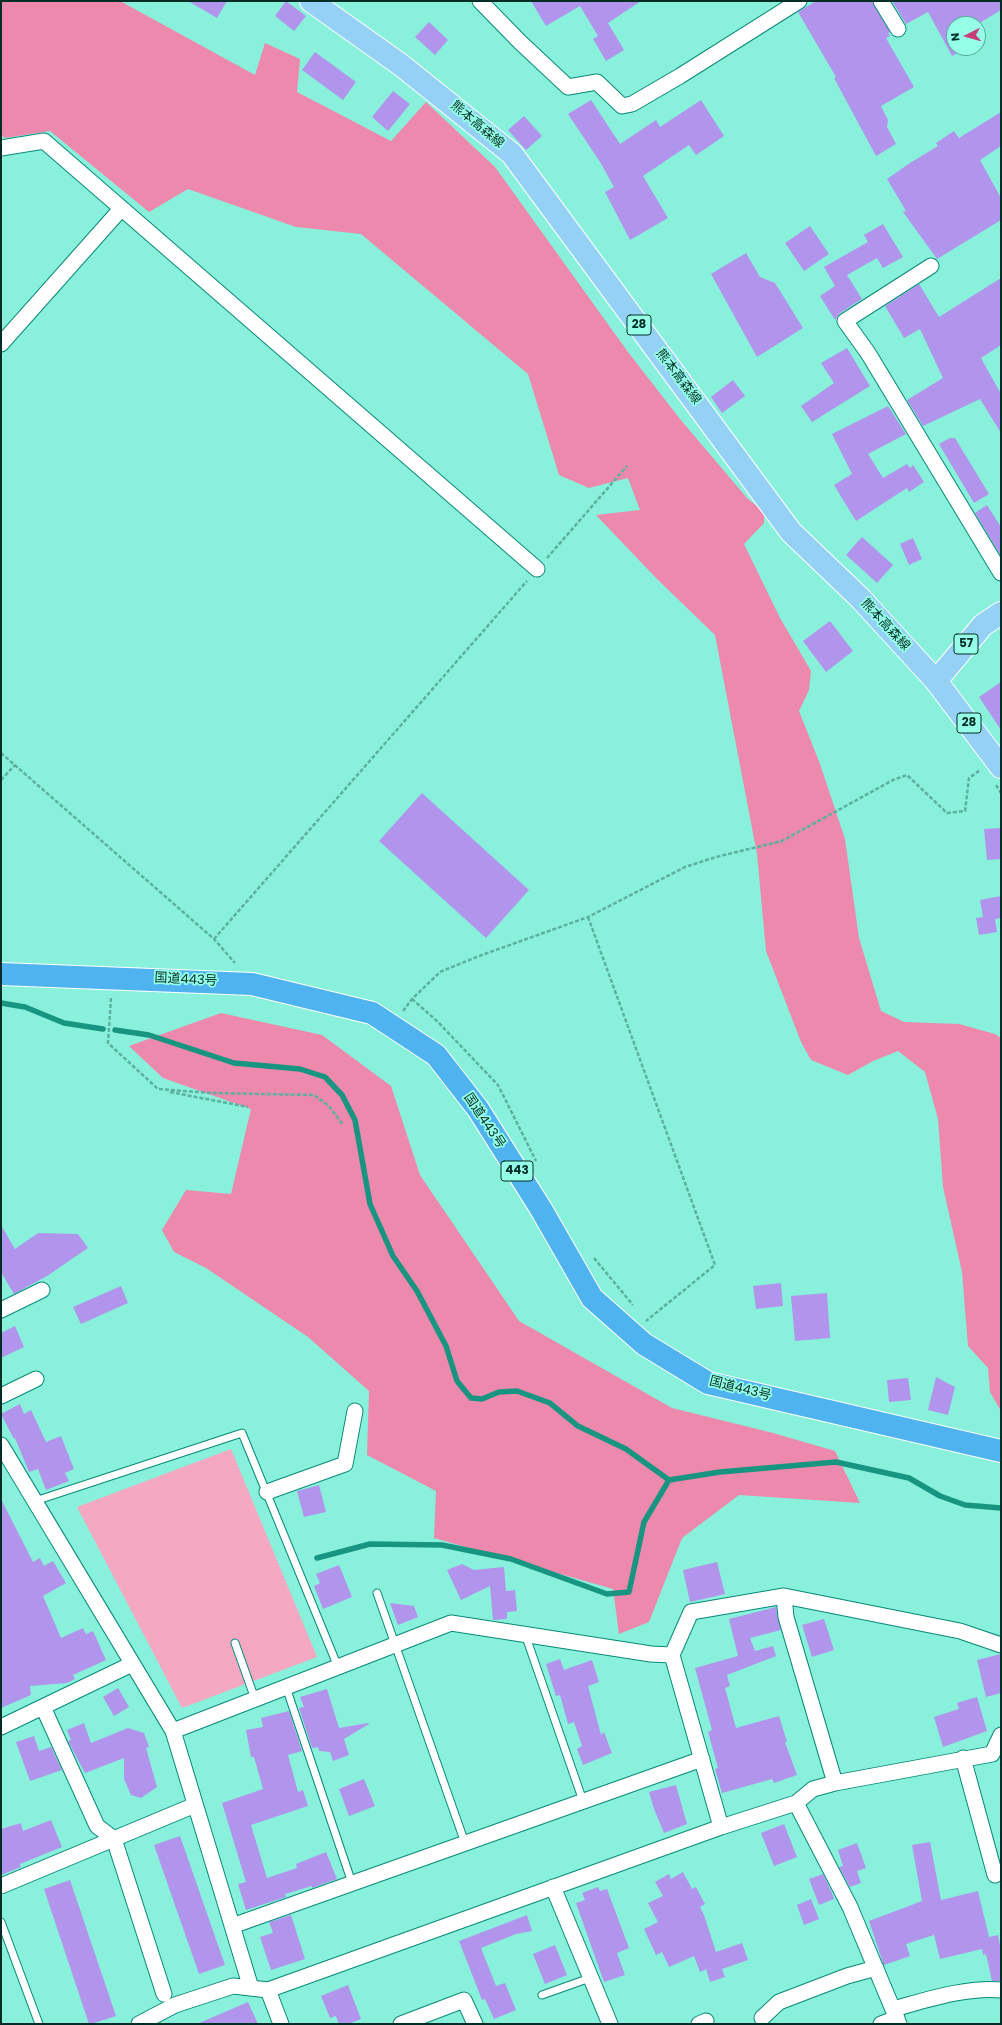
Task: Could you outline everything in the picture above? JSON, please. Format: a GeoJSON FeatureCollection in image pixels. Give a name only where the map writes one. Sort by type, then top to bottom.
{"type":"FeatureCollection","features":[{"type":"Feature","properties":{"kind":"highway","name":"国道443号"},"geometry":{"type":"LineString","coordinates":[[1,974],[113,977],[252,984],[372,1013],[436,1055],[478,1109],[541,1209],[592,1298],[644,1344],[708,1383],[1001,1451]]}},
{"type":"Feature","properties":{"kind":"main road","name":"熊本高森線"},"geometry":{"type":"LineString","coordinates":[[311,1],[401,65],[512,154],[791,532],[860,598],[936,681],[992,772]]}},
{"type":"Feature","properties":{"kind":"main road","name":"57"},"geometry":{"type":"LineString","coordinates":[[936,681],[983,625],[1001,613]]}},
{"type":"Feature","properties":{"kind":"street"},"geometry":{"type":"LineString","coordinates":[[480,1],[520,42],[568,87],[597,82],[622,106],[632,104],[680,76],[799,1]]}},
{"type":"Feature","properties":{"kind":"street"},"geometry":{"type":"LineString","coordinates":[[881,1],[898,29]]}},
{"type":"Feature","properties":{"kind":"street"},"geometry":{"type":"LineString","coordinates":[[1,148],[44,141],[537,569]]}},
{"type":"Feature","properties":{"kind":"street"},"geometry":{"type":"LineString","coordinates":[[1,344],[121,209]]}},
{"type":"Feature","properties":{"kind":"street"},"geometry":{"type":"LineString","coordinates":[[931,266],[845,321],[868,353],[1001,573]]}},
{"type":"Feature","properties":{"kind":"street"},"geometry":{"type":"LineString","coordinates":[[1,1310],[42,1290]]}},
{"type":"Feature","properties":{"kind":"street"},"geometry":{"type":"LineString","coordinates":[[1,1396],[36,1379]]}},
{"type":"Feature","properties":{"kind":"street"},"geometry":{"type":"LineString","coordinates":[[267,1492],[345,1464],[355,1411]]}},
{"type":"Feature","properties":{"kind":"street"},"geometry":{"type":"LineString","coordinates":[[1,1445],[173,1731],[251,1988]]}},
{"type":"Feature","properties":{"kind":"street"},"geometry":{"type":"LineString","coordinates":[[784,1596],[786,1617],[834,1783]]}},
{"type":"Feature","properties":{"kind":"street"},"geometry":{"type":"LineString","coordinates":[[721,1827],[672,1654],[691,1612],[784,1596],[960,1631],[1001,1645]]}},
{"type":"Feature","properties":{"kind":"street"},"geometry":{"type":"LineString","coordinates":[[173,1731],[451,1623],[651,1654],[672,1654]]}},
{"type":"Feature","properties":{"kind":"street"},"geometry":{"type":"LineString","coordinates":[[1,1727],[132,1664]]}},
{"type":"Feature","properties":{"kind":"street"},"geometry":{"type":"LineString","coordinates":[[43,1707],[97,1826],[114,1839],[164,1994]]}},
{"type":"Feature","properties":{"kind":"street"},"geometry":{"type":"LineString","coordinates":[[139,2024],[175,2005],[233,1986],[268,1990],[721,1827],[796,1803],[813,1789],[834,1783],[963,1758],[997,1753],[1001,1735]]}},
{"type":"Feature","properties":{"kind":"street"},"geometry":{"type":"LineString","coordinates":[[963,1758],[995,1874]]}},
{"type":"Feature","properties":{"kind":"street"},"geometry":{"type":"LineString","coordinates":[[232,1926],[702,1760]]}},
{"type":"Feature","properties":{"kind":"street"},"geometry":{"type":"LineString","coordinates":[[796,1803],[850,1907],[896,2017]]}},
{"type":"Feature","properties":{"kind":"street"},"geometry":{"type":"LineString","coordinates":[[1,1886],[195,1805]]}},
{"type":"Feature","properties":{"kind":"street"},"geometry":{"type":"LineString","coordinates":[[553,1887],[610,2024]]}},
{"type":"Feature","properties":{"kind":"street"},"geometry":{"type":"LineString","coordinates":[[762,2018],[779,2002],[847,1976],[876,1968]]}},
{"type":"Feature","properties":{"kind":"street"},"geometry":{"type":"LineString","coordinates":[[881,2024],[940,1996],[991,1989],[1001,1990]]}},
{"type":"Feature","properties":{"kind":"street"},"geometry":{"type":"LineString","coordinates":[[268,1990],[281,2024]]}},
{"type":"Feature","properties":{"kind":"street"},"geometry":{"type":"LineString","coordinates":[[401,2024],[464,2000],[475,2024]]}},
{"type":"Feature","properties":{"kind":"lane"},"geometry":{"type":"LineString","coordinates":[[35,1501],[242,1433],[338,1667]]}},
{"type":"Feature","properties":{"kind":"lane"},"geometry":{"type":"LineString","coordinates":[[377,1592],[465,1843]]}},
{"type":"Feature","properties":{"kind":"lane"},"geometry":{"type":"LineString","coordinates":[[525,1634],[583,1801]]}},
{"type":"Feature","properties":{"kind":"lane"},"geometry":{"type":"LineString","coordinates":[[235,1643],[255,1699]]}},
{"type":"Feature","properties":{"kind":"lane"},"geometry":{"type":"LineString","coordinates":[[286,1687],[352,1883]]}},
{"type":"Feature","properties":{"kind":"lane"},"geometry":{"type":"LineString","coordinates":[[1,1922],[39,2024]]}},
{"type":"Feature","properties":{"kind":"lane"},"geometry":{"type":"LineString","coordinates":[[542,1995],[590,1978]]}},
{"type":"Feature","properties":{"kind":"path"},"geometry":{"type":"LineString","coordinates":[[214,939],[627,466]]}},
{"type":"Feature","properties":{"kind":"path"},"geometry":{"type":"LineString","coordinates":[[1,753],[214,939],[252,984]]}},
{"type":"Feature","properties":{"kind":"path"},"geometry":{"type":"LineString","coordinates":[[1,780],[15,765]]}},
{"type":"Feature","properties":{"kind":"path"},"geometry":{"type":"LineString","coordinates":[[392,1026],[412,999],[440,972],[479,956],[588,917],[685,867],[716,856],[782,841],[893,780],[907,775],[947,813],[965,811],[969,778],[992,772],[1001,793]]}},
{"type":"Feature","properties":{"kind":"path"},"geometry":{"type":"LineString","coordinates":[[588,917],[715,1265],[646,1321],[640,1315]]}},
{"type":"Feature","properties":{"kind":"path"},"geometry":{"type":"LineString","coordinates":[[113,977],[108,1043],[158,1090],[248,1107]]}},
{"type":"Feature","properties":{"kind":"path"},"geometry":{"type":"LineString","coordinates":[[412,999],[438,1022],[498,1084],[540,1168]]}},
{"type":"Feature","properties":{"kind":"path"},"geometry":{"type":"LineString","coordinates":[[158,1090],[211,1093],[314,1095],[329,1106],[343,1125]]}},
{"type":"Feature","properties":{"kind":"path"},"geometry":{"type":"LineString","coordinates":[[590,1254],[636,1309]]}},
{"type":"Feature","properties":{"kind":"shaded area"},"geometry":{"type":"Polygon","coordinates":[[[1,1],[120,1],[255,75],[265,43],[300,59],[297,92],[391,141],[426,102],[495,167],[628,352],[680,419],[747,498],[764,512],[764,523],[744,544],[780,618],[811,671],[809,690],[799,711],[820,764],[845,839],[859,938],[881,1011],[904,1022],[959,1024],[995,1034],[1001,1038],[1001,1411],[990,1392],[988,1368],[968,1346],[962,1272],[943,1187],[938,1119],[925,1072],[898,1051],[873,1061],[848,1075],[811,1060],[801,1042],[766,951],[757,854],[715,635],[658,580],[596,515],[640,510],[628,478],[589,488],[559,475],[528,374],[361,234],[296,227],[188,189],[149,212],[50,131],[5,138],[1,135],[1,1]]]}},
{"type":"Feature","properties":{"kind":"shaded area"},"geometry":{"type":"Polygon","coordinates":[[[221,1013],[322,1035],[391,1086],[420,1175],[519,1321],[672,1408],[773,1433],[835,1451],[860,1503],[739,1495],[682,1538],[649,1622],[619,1634],[613,1589],[434,1538],[436,1491],[367,1455],[369,1391],[308,1337],[206,1268],[174,1252],[162,1230],[186,1190],[231,1194],[251,1109],[163,1078],[129,1046],[221,1013]]]}},
{"type":"Feature","properties":{"kind":"shaded area"},"geometry":{"type":"Polygon","coordinates":[[[231,1449],[317,1657],[182,1708],[77,1507],[231,1449]]]}},
{"type":"Feature","properties":{"kind":"building"},"geometry":{"type":"Polygon","coordinates":[[[188,1],[227,1],[217,18],[188,1]]]}},
{"type":"Feature","properties":{"kind":"building"},"geometry":{"type":"Polygon","coordinates":[[[286,1],[306,16],[294,31],[275,16],[286,1]]]}},
{"type":"Feature","properties":{"kind":"building"},"geometry":{"type":"Polygon","coordinates":[[[531,1],[641,1],[608,23],[624,50],[606,61],[593,39],[598,36],[580,6],[546,26],[531,1]]]}},
{"type":"Feature","properties":{"kind":"building"},"geometry":{"type":"Polygon","coordinates":[[[816,1],[872,1],[890,32],[888,33],[890,36],[886,38],[914,87],[881,106],[888,120],[887,127],[896,144],[876,156],[834,78],[836,77],[798,12],[816,1]]]}},
{"type":"Feature","properties":{"kind":"building"},"geometry":{"type":"Polygon","coordinates":[[[892,1],[1001,1],[1001,10],[986,19],[986,16],[946,16],[946,45],[928,12],[906,24],[892,1]]]}},
{"type":"Feature","properties":{"kind":"building"},"geometry":{"type":"Polygon","coordinates":[[[429,22],[448,40],[435,55],[415,37],[429,22]]]}},
{"type":"Feature","properties":{"kind":"building"},"geometry":{"type":"Polygon","coordinates":[[[315,52],[356,82],[343,100],[302,70],[315,52]]]}},
{"type":"Feature","properties":{"kind":"building"},"geometry":{"type":"Polygon","coordinates":[[[393,91],[410,104],[388,131],[372,117],[393,91]]]}},
{"type":"Feature","properties":{"kind":"building"},"geometry":{"type":"Polygon","coordinates":[[[591,100],[620,144],[656,120],[660,127],[701,100],[724,136],[696,155],[689,145],[643,176],[668,218],[630,240],[605,192],[614,187],[600,162],[568,114],[591,100]]]}},
{"type":"Feature","properties":{"kind":"building"},"geometry":{"type":"Polygon","coordinates":[[[1001,112],[1001,146],[980,160],[1001,198],[1001,220],[937,259],[903,212],[906,211],[887,179],[938,146],[936,143],[954,131],[959,138],[1001,112]]]}},
{"type":"Feature","properties":{"kind":"building"},"geometry":{"type":"Polygon","coordinates":[[[524,116],[542,136],[526,150],[508,130],[524,116]]]}},
{"type":"Feature","properties":{"kind":"building"},"geometry":{"type":"Polygon","coordinates":[[[883,224],[903,257],[883,268],[877,258],[847,275],[862,299],[840,313],[835,320],[820,296],[835,286],[824,267],[868,242],[864,235],[883,224]]]}},
{"type":"Feature","properties":{"kind":"building"},"geometry":{"type":"Polygon","coordinates":[[[810,226],[829,254],[804,271],[785,243],[810,226]]]}},
{"type":"Feature","properties":{"kind":"building"},"geometry":{"type":"Polygon","coordinates":[[[746,253],[760,277],[775,283],[803,328],[757,357],[711,274],[746,253]]]}},
{"type":"Feature","properties":{"kind":"building"},"geometry":{"type":"Polygon","coordinates":[[[1001,278],[1001,345],[981,358],[1001,394],[1001,433],[980,399],[923,426],[907,400],[943,378],[920,329],[904,338],[885,306],[919,284],[939,317],[1001,278]]]}},
{"type":"Feature","properties":{"kind":"building"},"geometry":{"type":"Polygon","coordinates":[[[847,348],[870,386],[812,422],[801,406],[834,383],[821,363],[847,348]]]}},
{"type":"Feature","properties":{"kind":"building"},"geometry":{"type":"Polygon","coordinates":[[[733,380],[745,396],[722,413],[711,397],[733,380]]]}},
{"type":"Feature","properties":{"kind":"building"},"geometry":{"type":"Polygon","coordinates":[[[888,406],[906,434],[868,454],[883,478],[907,464],[910,468],[913,465],[924,482],[909,492],[907,488],[856,521],[834,485],[852,474],[832,434],[888,406]]]}},
{"type":"Feature","properties":{"kind":"building"},"geometry":{"type":"Polygon","coordinates":[[[950,438],[955,438],[989,494],[974,503],[939,444],[950,438]]]}},
{"type":"Feature","properties":{"kind":"building"},"geometry":{"type":"Polygon","coordinates":[[[987,505],[1001,527],[1001,556],[975,513],[987,505]]]}},
{"type":"Feature","properties":{"kind":"building"},"geometry":{"type":"Polygon","coordinates":[[[862,537],[893,565],[877,583],[846,555],[862,537]]]}},
{"type":"Feature","properties":{"kind":"building"},"geometry":{"type":"Polygon","coordinates":[[[913,538],[922,559],[909,565],[900,544],[913,538]]]}},
{"type":"Feature","properties":{"kind":"building"},"geometry":{"type":"Polygon","coordinates":[[[830,621],[853,651],[826,672],[803,641],[830,621]]]}},
{"type":"Feature","properties":{"kind":"building"},"geometry":{"type":"Polygon","coordinates":[[[1001,682],[1001,730],[979,697],[1001,682]]]}},
{"type":"Feature","properties":{"kind":"building"},"geometry":{"type":"Polygon","coordinates":[[[422,793],[529,890],[486,938],[379,841],[422,793]]]}},
{"type":"Feature","properties":{"kind":"building"},"geometry":{"type":"Polygon","coordinates":[[[1001,828],[1001,859],[987,860],[984,829],[1001,828]]]}},
{"type":"Feature","properties":{"kind":"building"},"geometry":{"type":"Polygon","coordinates":[[[1001,896],[1001,918],[995,919],[997,932],[979,935],[976,918],[983,917],[980,900],[1001,896]]]}},
{"type":"Feature","properties":{"kind":"building"},"geometry":{"type":"Polygon","coordinates":[[[1,1225],[15,1249],[38,1233],[78,1234],[88,1248],[47,1276],[14,1294],[1,1272],[1,1225]]]}},
{"type":"Feature","properties":{"kind":"building"},"geometry":{"type":"Polygon","coordinates":[[[781,1283],[783,1306],[756,1309],[753,1286],[781,1283]]]}},
{"type":"Feature","properties":{"kind":"building"},"geometry":{"type":"Polygon","coordinates":[[[121,1286],[128,1303],[81,1324],[73,1307],[121,1286]]]}},
{"type":"Feature","properties":{"kind":"building"},"geometry":{"type":"Polygon","coordinates":[[[827,1293],[830,1338],[795,1341],[791,1296],[827,1293]]]}},
{"type":"Feature","properties":{"kind":"building"},"geometry":{"type":"Polygon","coordinates":[[[15,1326],[24,1347],[1,1358],[1,1333],[15,1326]]]}},
{"type":"Feature","properties":{"kind":"building"},"geometry":{"type":"Polygon","coordinates":[[[936,1377],[955,1387],[948,1415],[928,1410],[936,1377]]]}},
{"type":"Feature","properties":{"kind":"building"},"geometry":{"type":"Polygon","coordinates":[[[908,1378],[911,1400],[889,1402],[887,1380],[908,1378]]]}},
{"type":"Feature","properties":{"kind":"building"},"geometry":{"type":"Polygon","coordinates":[[[20,1404],[24,1414],[31,1410],[46,1442],[61,1436],[74,1469],[65,1473],[69,1481],[46,1490],[38,1469],[29,1472],[15,1438],[14,1439],[1,1414],[20,1404]]]}},
{"type":"Feature","properties":{"kind":"building"},"geometry":{"type":"Polygon","coordinates":[[[319,1485],[326,1512],[304,1517],[297,1491],[319,1485]]]}},
{"type":"Feature","properties":{"kind":"building"},"geometry":{"type":"Polygon","coordinates":[[[1,1499],[33,1562],[40,1558],[44,1566],[53,1561],[66,1583],[43,1596],[61,1638],[83,1628],[86,1634],[93,1631],[106,1660],[73,1675],[75,1679],[67,1683],[30,1686],[31,1695],[1,1708],[1,1499]]]}},
{"type":"Feature","properties":{"kind":"building"},"geometry":{"type":"Polygon","coordinates":[[[717,1562],[725,1594],[690,1602],[683,1570],[717,1562]]]}},
{"type":"Feature","properties":{"kind":"building"},"geometry":{"type":"Polygon","coordinates":[[[462,1564],[474,1570],[504,1567],[506,1591],[515,1590],[517,1611],[507,1612],[507,1619],[493,1620],[490,1586],[461,1600],[447,1570],[462,1564]]]}},
{"type":"Feature","properties":{"kind":"building"},"geometry":{"type":"Polygon","coordinates":[[[339,1565],[352,1597],[323,1609],[314,1586],[320,1583],[316,1574],[339,1565]]]}},
{"type":"Feature","properties":{"kind":"building"},"geometry":{"type":"Polygon","coordinates":[[[390,1603],[414,1606],[418,1617],[398,1625],[390,1603]]]}},
{"type":"Feature","properties":{"kind":"building"},"geometry":{"type":"Polygon","coordinates":[[[776,1607],[781,1630],[750,1638],[755,1651],[773,1646],[776,1656],[727,1675],[730,1686],[725,1688],[736,1728],[779,1716],[787,1742],[785,1742],[797,1775],[774,1783],[772,1779],[722,1793],[715,1769],[718,1768],[708,1732],[712,1730],[695,1668],[738,1656],[729,1619],[776,1607]]]}},
{"type":"Feature","properties":{"kind":"building"},"geometry":{"type":"Polygon","coordinates":[[[824,1619],[834,1650],[812,1657],[802,1625],[824,1619]]]}},
{"type":"Feature","properties":{"kind":"building"},"geometry":{"type":"Polygon","coordinates":[[[1001,1654],[1001,1693],[986,1697],[977,1660],[1001,1654]]]}},
{"type":"Feature","properties":{"kind":"building"},"geometry":{"type":"Polygon","coordinates":[[[560,1659],[564,1670],[592,1660],[599,1682],[588,1686],[601,1735],[604,1732],[612,1753],[583,1765],[577,1749],[582,1746],[574,1722],[568,1724],[560,1695],[556,1696],[546,1664],[560,1659]]]}},
{"type":"Feature","properties":{"kind":"building"},"geometry":{"type":"Polygon","coordinates":[[[118,1688],[129,1707],[114,1716],[103,1697],[118,1688]]]}},
{"type":"Feature","properties":{"kind":"building"},"geometry":{"type":"Polygon","coordinates":[[[327,1689],[339,1728],[369,1724],[344,1739],[349,1755],[333,1761],[330,1752],[319,1751],[318,1747],[312,1748],[299,1708],[304,1707],[300,1697],[327,1689]]]}},
{"type":"Feature","properties":{"kind":"building"},"geometry":{"type":"Polygon","coordinates":[[[977,1697],[987,1731],[943,1747],[934,1717],[959,1709],[957,1703],[977,1697]]]}},
{"type":"Feature","properties":{"kind":"building"},"geometry":{"type":"Polygon","coordinates":[[[289,1711],[302,1751],[288,1755],[298,1792],[303,1790],[308,1806],[251,1825],[267,1878],[297,1868],[296,1864],[326,1852],[337,1879],[312,1888],[312,1886],[285,1894],[286,1897],[246,1910],[238,1884],[246,1882],[222,1803],[263,1789],[254,1757],[251,1757],[246,1730],[263,1727],[261,1718],[289,1711]]]}},
{"type":"Feature","properties":{"kind":"building"},"geometry":{"type":"Polygon","coordinates":[[[84,1723],[91,1743],[128,1728],[144,1733],[149,1747],[146,1748],[157,1787],[141,1798],[131,1795],[124,1779],[124,1758],[85,1773],[68,1741],[71,1740],[67,1730],[84,1723]]]}},
{"type":"Feature","properties":{"kind":"building"},"geometry":{"type":"Polygon","coordinates":[[[34,1736],[39,1751],[51,1747],[62,1770],[30,1781],[16,1742],[34,1736]]]}},
{"type":"Feature","properties":{"kind":"building"},"geometry":{"type":"Polygon","coordinates":[[[364,1779],[375,1806],[349,1816],[339,1789],[364,1779]]]}},
{"type":"Feature","properties":{"kind":"building"},"geometry":{"type":"Polygon","coordinates":[[[676,1785],[687,1824],[664,1833],[649,1792],[676,1785]]]}},
{"type":"Feature","properties":{"kind":"building"},"geometry":{"type":"Polygon","coordinates":[[[51,1820],[62,1847],[20,1864],[21,1867],[1,1875],[1,1829],[21,1823],[23,1831],[51,1820]]]}},
{"type":"Feature","properties":{"kind":"building"},"geometry":{"type":"Polygon","coordinates":[[[784,1824],[797,1857],[774,1866],[761,1833],[784,1824]]]}},
{"type":"Feature","properties":{"kind":"building"},"geometry":{"type":"Polygon","coordinates":[[[180,1836],[225,1965],[199,1974],[154,1845],[180,1836]]]}},
{"type":"Feature","properties":{"kind":"building"},"geometry":{"type":"Polygon","coordinates":[[[930,1842],[941,1900],[978,1891],[989,1937],[998,1935],[1001,1950],[1001,1981],[992,1981],[986,1954],[983,1955],[982,1949],[940,1959],[934,1935],[906,1944],[910,1956],[884,1965],[869,1921],[922,1901],[912,1845],[930,1842]]]}},
{"type":"Feature","properties":{"kind":"building"},"geometry":{"type":"Polygon","coordinates":[[[857,1843],[866,1868],[857,1871],[861,1883],[850,1887],[839,1867],[843,1866],[838,1850],[857,1843]]]}},
{"type":"Feature","properties":{"kind":"building"},"geometry":{"type":"Polygon","coordinates":[[[683,1872],[692,1889],[696,1887],[705,1904],[700,1907],[716,1952],[742,1943],[748,1960],[722,1969],[725,1977],[710,1982],[706,1969],[700,1972],[694,1956],[669,1967],[662,1952],[656,1955],[644,1929],[658,1922],[648,1903],[663,1896],[655,1882],[669,1874],[671,1879],[683,1872]]]}},
{"type":"Feature","properties":{"kind":"building"},"geometry":{"type":"Polygon","coordinates":[[[823,1874],[834,1899],[819,1905],[809,1879],[823,1874]]]}},
{"type":"Feature","properties":{"kind":"building"},"geometry":{"type":"Polygon","coordinates":[[[70,1880],[116,2016],[91,2024],[89,2024],[44,1889],[70,1880]]]}},
{"type":"Feature","properties":{"kind":"building"},"geometry":{"type":"Polygon","coordinates":[[[598,1887],[600,1891],[607,1889],[629,1948],[617,1953],[625,1975],[604,1982],[576,1903],[585,1900],[582,1893],[598,1887]]]}},
{"type":"Feature","properties":{"kind":"building"},"geometry":{"type":"Polygon","coordinates":[[[811,1899],[819,1919],[804,1925],[797,1905],[811,1899]]]}},
{"type":"Feature","properties":{"kind":"building"},"geometry":{"type":"Polygon","coordinates":[[[291,1915],[305,1959],[271,1970],[260,1937],[273,1933],[269,1922],[291,1915]]]}},
{"type":"Feature","properties":{"kind":"building"},"geometry":{"type":"Polygon","coordinates":[[[527,1915],[532,1931],[516,1934],[481,1948],[496,1986],[505,1983],[516,2010],[494,2019],[485,1999],[482,2000],[459,1941],[527,1915]]]}},
{"type":"Feature","properties":{"kind":"building"},"geometry":{"type":"Polygon","coordinates":[[[555,1945],[567,1975],[545,1984],[533,1954],[555,1945]]]}},
{"type":"Feature","properties":{"kind":"building"},"geometry":{"type":"Polygon","coordinates":[[[348,1985],[361,2019],[348,2024],[339,2024],[336,2016],[330,2018],[321,1996],[348,1985]]]}},
{"type":"Feature","properties":{"kind":"building"},"geometry":{"type":"Polygon","coordinates":[[[248,2002],[258,2024],[197,2024],[248,2002]]]}},
{"type":"Feature","properties":{"kind":"waterway"},"geometry":{"type":"LineString","coordinates":[[1,1003],[25,1007],[64,1023],[103,1029]]}},
{"type":"Feature","properties":{"kind":"waterway"},"geometry":{"type":"LineString","coordinates":[[115,1030],[149,1035],[234,1063],[300,1069],[325,1077],[342,1095],[355,1120],[370,1204],[393,1256],[417,1291],[446,1346],[457,1381],[471,1398],[482,1399],[499,1392],[517,1391],[550,1403],[578,1426],[626,1449],[669,1480],[720,1472],[836,1462],[909,1478],[940,1496],[965,1505],[1001,1508]]}},
{"type":"Feature","properties":{"kind":"waterway"},"geometry":{"type":"LineString","coordinates":[[317,1558],[370,1544],[442,1545],[511,1559],[607,1594],[629,1592],[644,1522],[669,1480]]}}]}
